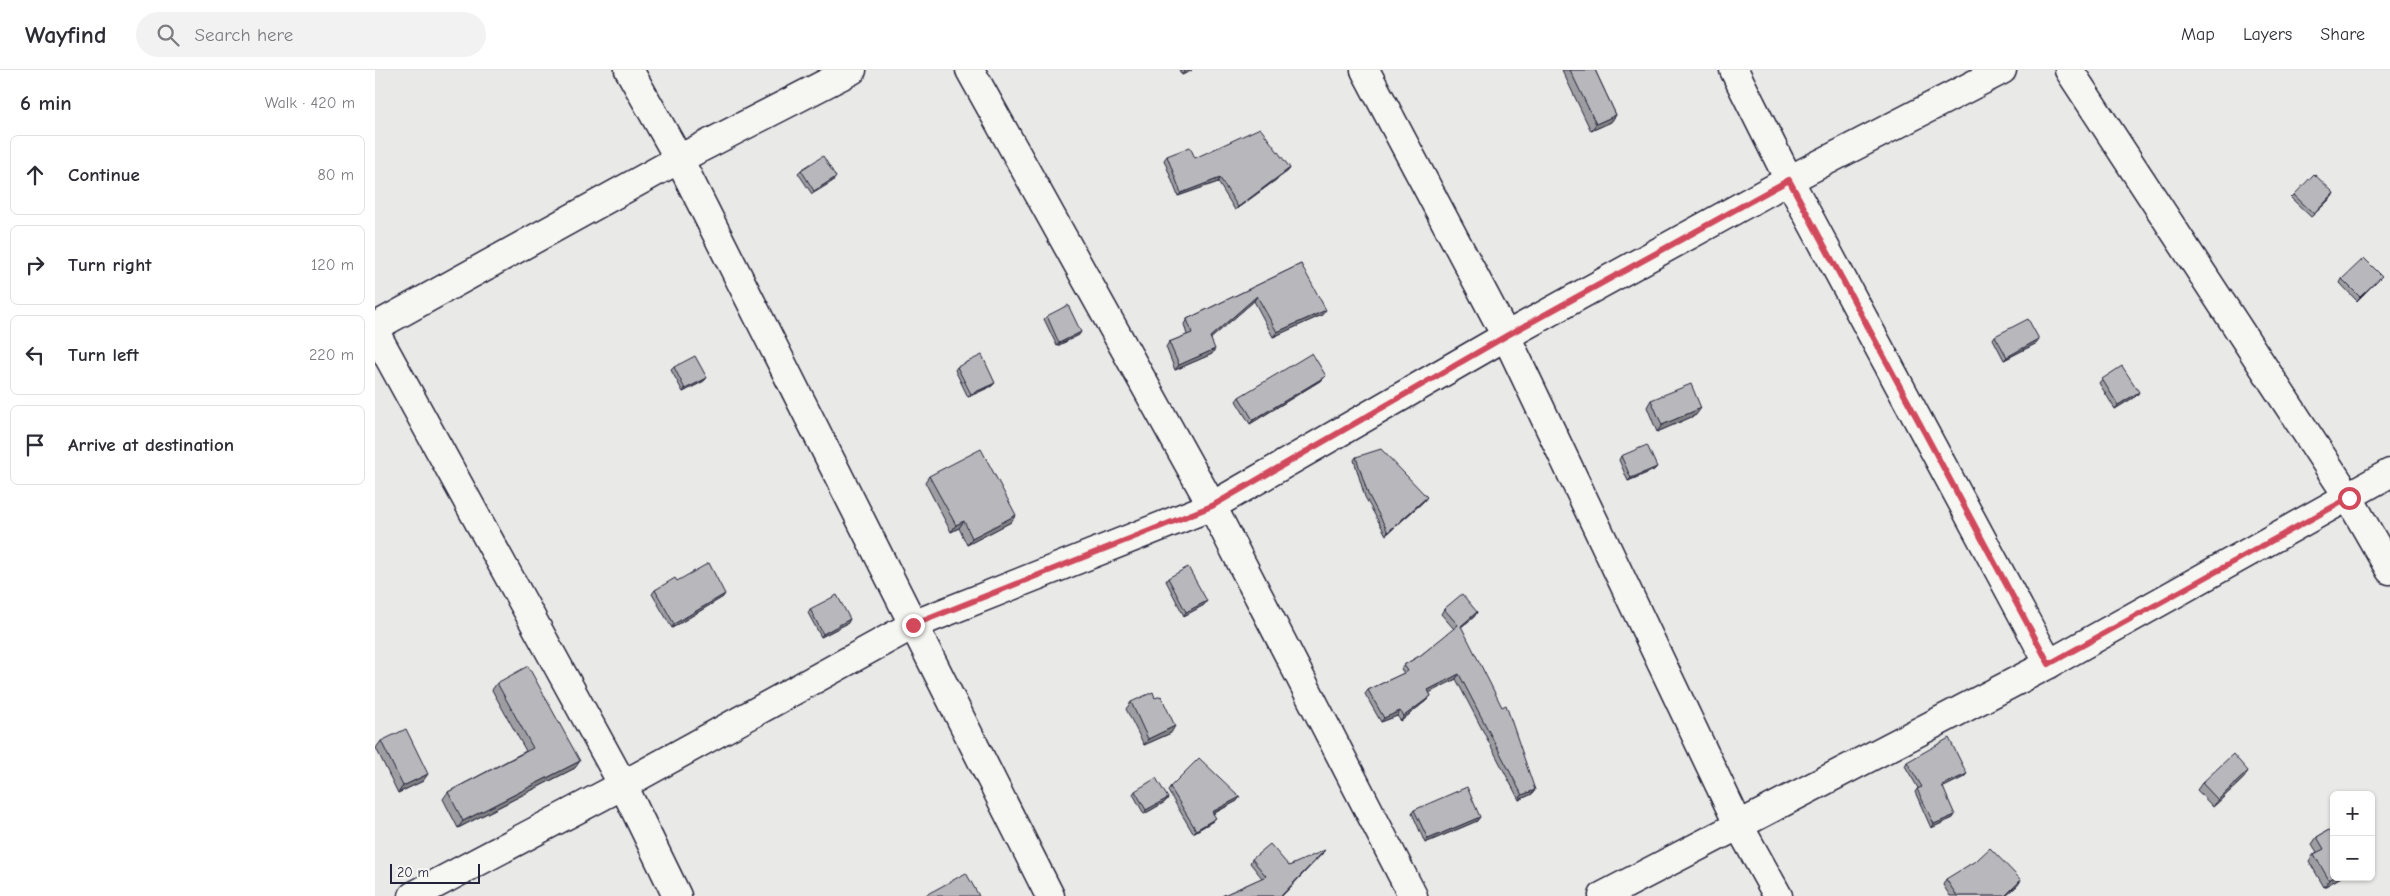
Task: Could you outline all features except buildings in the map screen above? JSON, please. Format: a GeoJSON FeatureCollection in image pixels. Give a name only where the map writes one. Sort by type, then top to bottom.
{"type":"FeatureCollection","features":[{"type":"Feature","properties":{"kind":"street"},"geometry":{"type":"LineString","coordinates":[[629,70],[679,160],[1050,896]]}},
{"type":"Feature","properties":{"kind":"street"},"geometry":{"type":"LineString","coordinates":[[375,327],[679,160],[852,70]]}},
{"type":"Feature","properties":{"kind":"street"},"geometry":{"type":"LineString","coordinates":[[970,70],[1212,506],[1413,896]]}},
{"type":"Feature","properties":{"kind":"street"},"geometry":{"type":"LineString","coordinates":[[1365,70],[1506,336],[1738,824],[1778,896]]}},
{"type":"Feature","properties":{"kind":"street"},"geometry":{"type":"LineString","coordinates":[[1734,70],[1789,180],[2049,664]]}},
{"type":"Feature","properties":{"kind":"street"},"geometry":{"type":"LineString","coordinates":[[413,896],[623,785],[913,625],[1212,506],[1506,336],[1789,180],[2002,70]]}},
{"type":"Feature","properties":{"kind":"street"},"geometry":{"type":"LineString","coordinates":[[2069,70],[2349,498],[2390,570]]}},
{"type":"Feature","properties":{"kind":"street"},"geometry":{"type":"LineString","coordinates":[[375,332],[623,785],[677,896]]}},
{"type":"Feature","properties":{"kind":"street"},"geometry":{"type":"LineString","coordinates":[[1603,896],[1738,824],[2049,664],[2349,498],[2390,473]]}},
{"type":"Feature","properties":{"kind":"route"},"geometry":{"type":"LineString","coordinates":[[913,625],[1212,506],[1506,336],[1789,180],[2049,664],[2349,498]]}}]}
